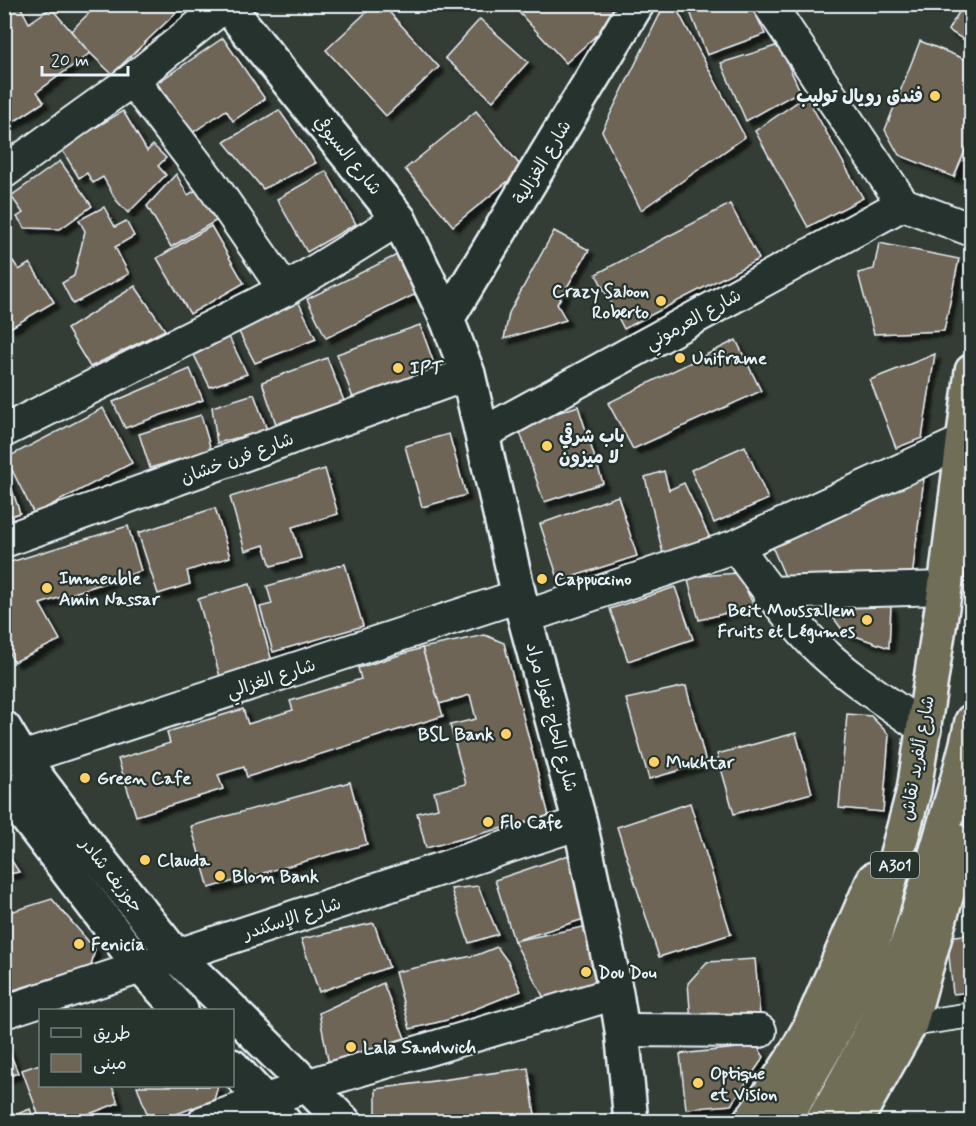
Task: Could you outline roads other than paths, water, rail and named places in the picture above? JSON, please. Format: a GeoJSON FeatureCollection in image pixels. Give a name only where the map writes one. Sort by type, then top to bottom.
{"type":"FeatureCollection","features":[{"type":"Feature","properties":{"kind":"highway","name":"شارع ألفريد نقاش"},"geometry":{"type":"LineString","coordinates":[[761,1120],[810,1027],[914,790],[945,588],[972,371]]}},
{"type":"Feature","properties":{"kind":"highway"},"geometry":{"type":"LineString","coordinates":[[855,1122],[910,1024],[950,884],[967,752]]}},
{"type":"Feature","properties":{"kind":"highway","name":"A301"},"geometry":{"type":"LineString","coordinates":[[822,1122],[853,1068],[894,980],[967,752]]}},
{"type":"Feature","properties":{"kind":"street"},"geometry":{"type":"LineString","coordinates":[[4,172],[132,81],[226,4]]}},
{"type":"Feature","properties":{"kind":"street","name":"شارع السيوفي"},"geometry":{"type":"LineString","coordinates":[[226,4],[399,219],[447,319]]}},
{"type":"Feature","properties":{"kind":"street","name":"شارع الغزالية"},"geometry":{"type":"LineString","coordinates":[[447,319],[637,4]]}},
{"type":"Feature","properties":{"kind":"street"},"geometry":{"type":"LineString","coordinates":[[769,4],[903,204],[972,230]]}},
{"type":"Feature","properties":{"kind":"street"},"geometry":{"type":"LineString","coordinates":[[132,81],[211,183],[285,290]]}},
{"type":"Feature","properties":{"kind":"street","name":"شارع العرموني"},"geometry":{"type":"LineString","coordinates":[[482,434],[903,204]]}},
{"type":"Feature","properties":{"kind":"street"},"geometry":{"type":"LineString","coordinates":[[4,431],[285,290],[399,219]]}},
{"type":"Feature","properties":{"kind":"street","name":"شارع الحاج نقولا مراد"},"geometry":{"type":"LineString","coordinates":[[447,319],[468,374],[522,607],[580,823],[616,993],[631,1122]]}},
{"type":"Feature","properties":{"kind":"street","name":"شارع فرن خشان"},"geometry":{"type":"LineString","coordinates":[[4,542],[468,374]]}},
{"type":"Feature","properties":{"kind":"street","name":"شارع الغزالي"},"geometry":{"type":"LineString","coordinates":[[22,758],[522,607],[736,546],[962,442]]}},
{"type":"Feature","properties":{"kind":"street"},"geometry":{"type":"LineString","coordinates":[[736,546],[769,593],[815,645],[861,683],[925,729]]}},
{"type":"Feature","properties":{"kind":"street"},"geometry":{"type":"LineString","coordinates":[[769,593],[945,588]]}},
{"type":"Feature","properties":{"kind":"street","name":"جوزيف شادر"},"geometry":{"type":"LineString","coordinates":[[4,728],[22,758],[176,956],[230,1009]]}},
{"type":"Feature","properties":{"kind":"street","name":"جوزيف شادر"},"geometry":{"type":"LineString","coordinates":[[4,788],[140,966],[179,1009]]}},
{"type":"Feature","properties":{"kind":"street","name":"شارع الإسكندر"},"geometry":{"type":"LineString","coordinates":[[4,1012],[580,823]]}},
{"type":"Feature","properties":{"kind":"street"},"geometry":{"type":"LineString","coordinates":[[204,1122],[274,1111],[309,1085],[616,993]]}},
{"type":"Feature","properties":{"kind":"street","name":"جوزيف شادر"},"geometry":{"type":"LineString","coordinates":[[234,1013],[344,1122]]}},
{"type":"Feature","properties":{"kind":"street"},"geometry":{"type":"LineString","coordinates":[[910,1024],[972,1015]]}},
{"type":"Feature","properties":{"kind":"street"},"geometry":{"type":"LineString","coordinates":[[622,1030],[760,1030]]}},
{"type":"Feature","properties":{"kind":"street"},"geometry":{"type":"LineString","coordinates":[[234,1068],[274,1111]]}},
{"type":"Feature","properties":{"kind":"place","name":"فندق رويال توليب"},"geometry":{"type":"Point","coordinates":[935,96]}},
{"type":"Feature","properties":{"kind":"place","name":"Crazy Saloon Roberto"},"geometry":{"type":"Point","coordinates":[661,301]}},
{"type":"Feature","properties":{"kind":"place","name":"Uniframe"},"geometry":{"type":"Point","coordinates":[680,358]}},
{"type":"Feature","properties":{"kind":"place","name":"IPT"},"geometry":{"type":"Point","coordinates":[398,368]}},
{"type":"Feature","properties":{"kind":"place","name":"باب شرقي لا ميزون"},"geometry":{"type":"Point","coordinates":[547,446]}},
{"type":"Feature","properties":{"kind":"place","name":"Cappuccino"},"geometry":{"type":"Point","coordinates":[542,579]}},
{"type":"Feature","properties":{"kind":"place","name":"Immeuble Amin Nassar"},"geometry":{"type":"Point","coordinates":[47,588]}},
{"type":"Feature","properties":{"kind":"place","name":"Beit Moussallem Fruits et Légumes"},"geometry":{"type":"Point","coordinates":[867,620]}},
{"type":"Feature","properties":{"kind":"place","name":"BSL Bank"},"geometry":{"type":"Point","coordinates":[506,734]}},
{"type":"Feature","properties":{"kind":"place","name":"Mukhtar"},"geometry":{"type":"Point","coordinates":[654,762]}},
{"type":"Feature","properties":{"kind":"place","name":"Green Cafe"},"geometry":{"type":"Point","coordinates":[85,778]}},
{"type":"Feature","properties":{"kind":"place","name":"Flo Cafe"},"geometry":{"type":"Point","coordinates":[488,822]}},
{"type":"Feature","properties":{"kind":"place","name":"Clauda"},"geometry":{"type":"Point","coordinates":[145,860]}},
{"type":"Feature","properties":{"kind":"place","name":"Blom Bank"},"geometry":{"type":"Point","coordinates":[220,876]}},
{"type":"Feature","properties":{"kind":"place","name":"Fenicia"},"geometry":{"type":"Point","coordinates":[79,944]}},
{"type":"Feature","properties":{"kind":"place","name":"Dou Dou"},"geometry":{"type":"Point","coordinates":[586,972]}},
{"type":"Feature","properties":{"kind":"place","name":"Lala Sandwich"},"geometry":{"type":"Point","coordinates":[351,1047]}},
{"type":"Feature","properties":{"kind":"place","name":"Optique et Vision"},"geometry":{"type":"Point","coordinates":[698,1083]}}]}
